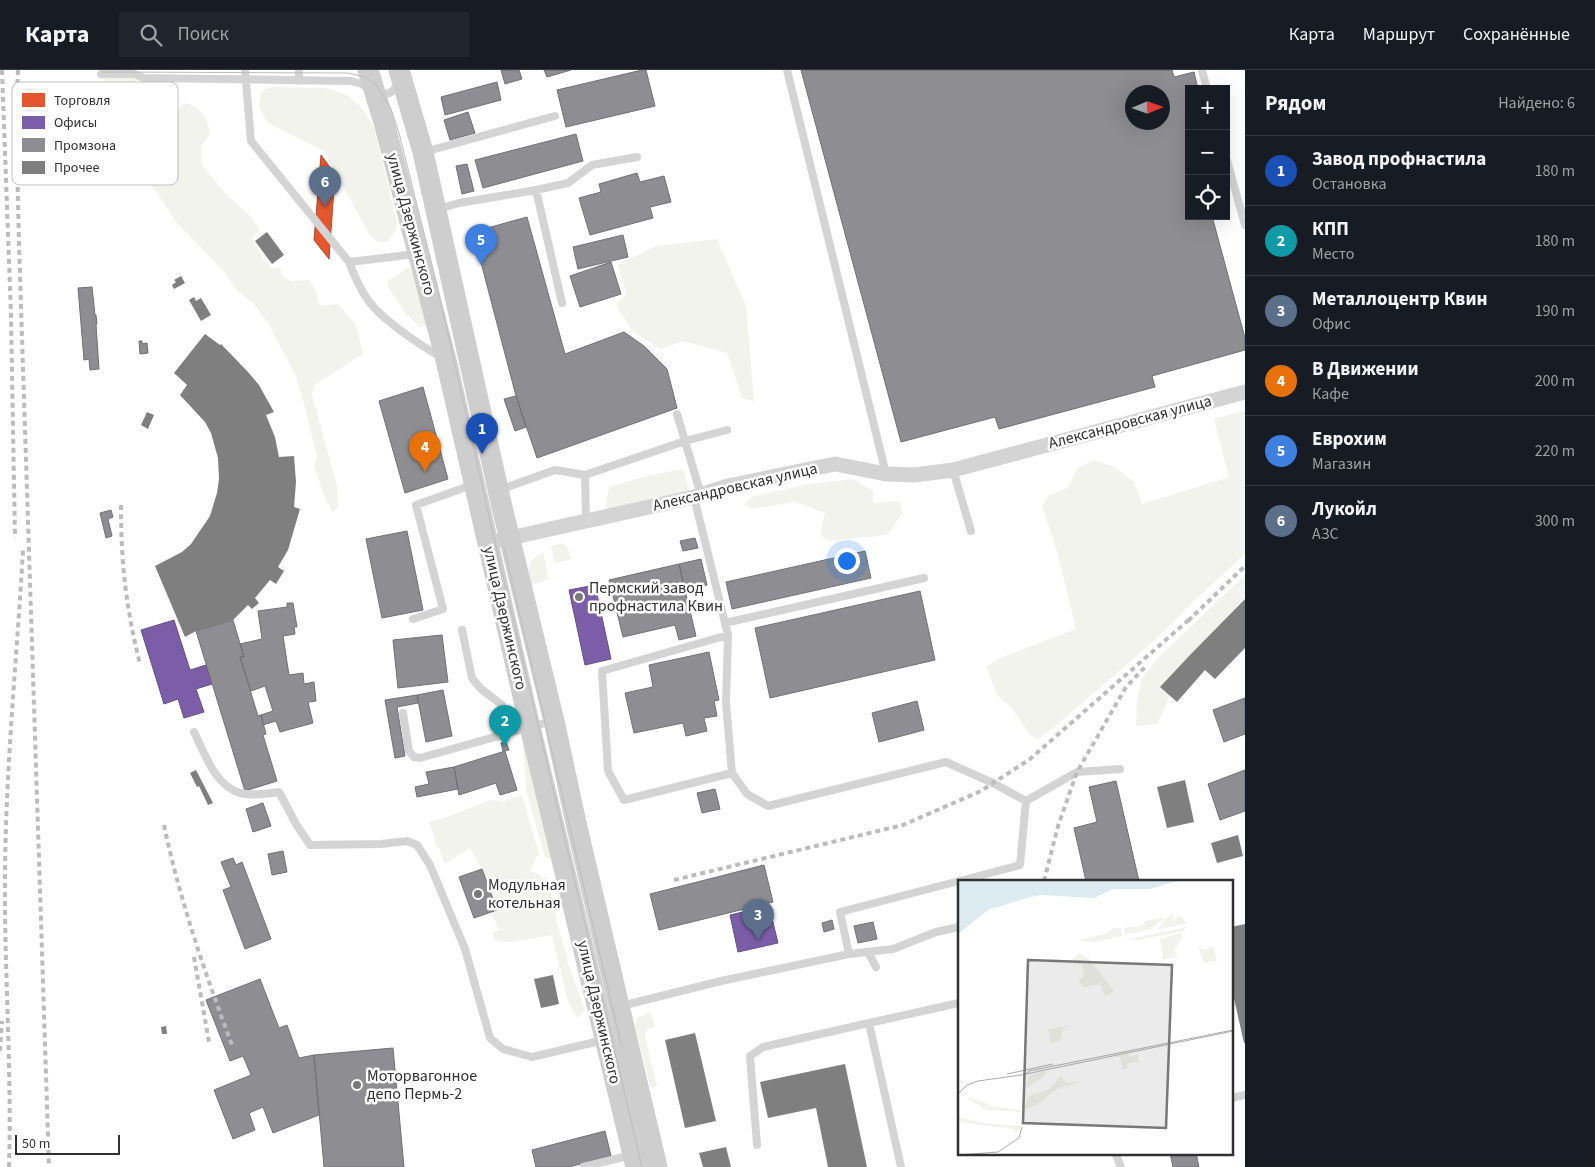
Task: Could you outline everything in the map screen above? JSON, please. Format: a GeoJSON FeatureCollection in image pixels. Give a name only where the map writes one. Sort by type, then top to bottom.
{"type":"FeatureCollection","features":[{"type":"Feature","properties":{"kind":"main road","name":"улица Дзержинского"},"geometry":{"type":"LineString","coordinates":[[368,70],[419,253],[446,360],[530,727],[609,1009],[657,1167]]}},
{"type":"Feature","properties":{"kind":"main road","name":"улица Дзержинского"},"geometry":{"type":"LineString","coordinates":[[400,76],[424,152],[498,490],[554,720],[609,1009],[606,1039],[635,1161]]}},
{"type":"Feature","properties":{"kind":"street","name":"Александровская улица"},"geometry":{"type":"LineString","coordinates":[[488,544],[697,496],[728,486],[836,464],[886,474],[914,474],[952,470],[1245,392]]}},
{"type":"Feature","properties":{"kind":"lane"},"geometry":{"type":"LineString","coordinates":[[246,70],[251,140],[349,262],[368,302],[380,314],[446,360]]}},
{"type":"Feature","properties":{"kind":"lane"},"geometry":{"type":"LineString","coordinates":[[300,70],[300,81]]}},
{"type":"Feature","properties":{"kind":"lane"},"geometry":{"type":"LineString","coordinates":[[787,70],[886,474]]}},
{"type":"Feature","properties":{"kind":"lane"},"geometry":{"type":"LineString","coordinates":[[1202,70],[1206,85]]}},
{"type":"Feature","properties":{"kind":"lane"},"geometry":{"type":"LineString","coordinates":[[101,74],[134,72],[144,78],[351,81],[362,84],[376,96],[390,94],[396,89],[400,76]]}},
{"type":"Feature","properties":{"kind":"lane"},"geometry":{"type":"LineString","coordinates":[[424,152],[555,116]]}},
{"type":"Feature","properties":{"kind":"lane"},"geometry":{"type":"LineString","coordinates":[[437,210],[459,203],[568,183],[592,166],[637,157]]}},
{"type":"Feature","properties":{"kind":"lane"},"geometry":{"type":"LineString","coordinates":[[1230,172],[1245,226]]}},
{"type":"Feature","properties":{"kind":"lane"},"geometry":{"type":"LineString","coordinates":[[536,190],[562,303]]}},
{"type":"Feature","properties":{"kind":"lane"},"geometry":{"type":"LineString","coordinates":[[349,262],[419,253]]}},
{"type":"Feature","properties":{"kind":"lane"},"geometry":{"type":"LineString","coordinates":[[677,414],[685,441],[728,635],[726,703],[732,773],[746,794],[768,806],[946,762],[993,783],[1026,801]]}},
{"type":"Feature","properties":{"kind":"lane"},"geometry":{"type":"LineString","coordinates":[[498,490],[555,470],[585,475],[685,441],[727,430]]}},
{"type":"Feature","properties":{"kind":"lane"},"geometry":{"type":"LineString","coordinates":[[952,470],[971,531]]}},
{"type":"Feature","properties":{"kind":"lane"},"geometry":{"type":"LineString","coordinates":[[585,475],[586,521]]}},
{"type":"Feature","properties":{"kind":"lane"},"geometry":{"type":"LineString","coordinates":[[413,619],[443,609],[416,505],[474,484]]}},
{"type":"Feature","properties":{"kind":"lane"},"geometry":{"type":"LineString","coordinates":[[725,623],[924,578]]}},
{"type":"Feature","properties":{"kind":"lane"},"geometry":{"type":"LineString","coordinates":[[462,630],[472,678],[481,689],[502,705],[508,733]]}},
{"type":"Feature","properties":{"kind":"lane"},"geometry":{"type":"LineString","coordinates":[[728,635],[602,671],[608,771],[624,800],[732,773]]}},
{"type":"Feature","properties":{"kind":"lane"},"geometry":{"type":"LineString","coordinates":[[403,713],[410,751],[416,758],[428,757],[554,720]]}},
{"type":"Feature","properties":{"kind":"lane"},"geometry":{"type":"LineString","coordinates":[[194,732],[210,766],[226,785],[239,793],[259,795],[279,792],[310,845],[381,844],[407,841],[417,845],[430,865],[465,949],[490,1038],[502,1049],[532,1057],[606,1039]]}},
{"type":"Feature","properties":{"kind":"lane"},"geometry":{"type":"LineString","coordinates":[[1026,801],[1077,772],[1120,769]]}},
{"type":"Feature","properties":{"kind":"lane"},"geometry":{"type":"LineString","coordinates":[[963,880],[1020,865],[1026,801]]}},
{"type":"Feature","properties":{"kind":"lane"},"geometry":{"type":"LineString","coordinates":[[849,954],[840,912],[958,881]]}},
{"type":"Feature","properties":{"kind":"lane"},"geometry":{"type":"LineString","coordinates":[[609,1009],[721,981],[849,954],[893,949],[936,932],[958,926]]}},
{"type":"Feature","properties":{"kind":"lane"},"geometry":{"type":"LineString","coordinates":[[868,952],[876,967]]}},
{"type":"Feature","properties":{"kind":"lane"},"geometry":{"type":"LineString","coordinates":[[757,1146],[750,1056],[763,1047],[958,1003]]}},
{"type":"Feature","properties":{"kind":"lane"},"geometry":{"type":"LineString","coordinates":[[869,1023],[901,1167]]}},
{"type":"Feature","properties":{"kind":"lane"},"geometry":{"type":"LineString","coordinates":[[1232,1098],[1245,1094]]}},
{"type":"Feature","properties":{"kind":"lane"},"geometry":{"type":"LineString","coordinates":[[1115,1154],[1121,1167]]}},
{"type":"Feature","properties":{"kind":"lane"},"geometry":{"type":"LineString","coordinates":[[583,1167],[635,1161]]}},
{"type":"Feature","properties":{"kind":"shaded area"},"geometry":{"type":"Polygon","coordinates":[[[112,75],[133,78],[137,82],[105,82],[104,77],[112,75]]]}},
{"type":"Feature","properties":{"kind":"shaded area"},"geometry":{"type":"Polygon","coordinates":[[[271,87],[325,88],[347,95],[361,107],[374,127],[397,223],[396,230],[387,242],[376,241],[369,234],[324,151],[270,124],[267,120],[260,109],[260,100],[262,91],[271,87]]]}},
{"type":"Feature","properties":{"kind":"shaded area"},"geometry":{"type":"Polygon","coordinates":[[[185,103],[191,105],[199,110],[205,118],[210,133],[201,147],[202,165],[225,193],[251,217],[260,230],[252,239],[263,260],[272,268],[280,267],[282,276],[291,281],[309,280],[315,290],[320,306],[338,304],[356,325],[363,354],[314,385],[312,395],[337,486],[338,507],[333,513],[325,498],[314,466],[317,457],[296,377],[268,323],[254,304],[236,289],[222,269],[177,223],[151,185],[178,185],[178,108],[185,103]]]}},
{"type":"Feature","properties":{"kind":"shaded area"},"geometry":{"type":"Polygon","coordinates":[[[717,239],[746,306],[754,401],[742,398],[727,353],[683,341],[661,349],[632,331],[616,305],[626,294],[618,265],[656,246],[717,239]]]}},
{"type":"Feature","properties":{"kind":"shaded area"},"geometry":{"type":"Polygon","coordinates":[[[409,267],[415,277],[428,322],[425,326],[420,327],[405,313],[387,285],[389,280],[409,267]]]}},
{"type":"Feature","properties":{"kind":"shaded area"},"geometry":{"type":"Polygon","coordinates":[[[1245,410],[1245,554],[1157,638],[1053,728],[1038,739],[1030,735],[1011,707],[998,696],[986,667],[1000,658],[1076,629],[1058,555],[1042,506],[1048,496],[1067,488],[1078,468],[1094,460],[1114,467],[1134,482],[1142,504],[1229,477],[1214,419],[1245,410]]]}},
{"type":"Feature","properties":{"kind":"shaded area"},"geometry":{"type":"Polygon","coordinates":[[[683,469],[690,494],[608,509],[606,505],[609,487],[647,476],[683,469]]]}},
{"type":"Feature","properties":{"kind":"shaded area"},"geometry":{"type":"Polygon","coordinates":[[[854,479],[873,491],[873,503],[899,501],[903,513],[887,535],[828,541],[820,534],[825,513],[795,502],[753,509],[744,505],[751,497],[809,484],[854,479]]]}},
{"type":"Feature","properties":{"kind":"shaded area"},"geometry":{"type":"Polygon","coordinates":[[[563,543],[568,548],[571,559],[555,563],[551,546],[563,543]]]}},
{"type":"Feature","properties":{"kind":"shaded area"},"geometry":{"type":"Polygon","coordinates":[[[543,552],[547,580],[530,586],[530,562],[543,552]]]}},
{"type":"Feature","properties":{"kind":"shaded area"},"geometry":{"type":"Polygon","coordinates":[[[1245,575],[1245,596],[1174,680],[1166,705],[1157,724],[1136,726],[1137,699],[1142,678],[1159,657],[1245,575]]]}},
{"type":"Feature","properties":{"kind":"shaded area"},"geometry":{"type":"Polygon","coordinates":[[[523,745],[534,755],[552,858],[545,858],[526,790],[523,745]]]}},
{"type":"Feature","properties":{"kind":"shaded area"},"geometry":{"type":"Polygon","coordinates":[[[522,795],[540,857],[537,856],[530,871],[541,875],[542,878],[547,877],[567,961],[585,1010],[577,1018],[568,1002],[552,935],[510,942],[496,941],[492,933],[499,930],[491,912],[497,910],[482,869],[470,848],[445,864],[439,848],[436,847],[429,822],[490,800],[504,801],[522,795]]]}},
{"type":"Feature","properties":{"kind":"shaded area"},"geometry":{"type":"Polygon","coordinates":[[[651,1012],[655,1027],[646,1030],[645,1037],[657,1086],[651,1089],[635,1026],[638,1017],[651,1012]]]}},
{"type":"Feature","properties":{"kind":"building: Торговля"},"geometry":{"type":"Polygon","coordinates":[[[321,155],[335,174],[329,259],[314,240],[321,155]]]}},
{"type":"Feature","properties":{"kind":"building: Офисы"},"geometry":{"type":"Polygon","coordinates":[[[595,585],[611,659],[585,665],[569,590],[595,585]]]}},
{"type":"Feature","properties":{"kind":"building: Офисы"},"geometry":{"type":"Polygon","coordinates":[[[174,620],[190,670],[206,665],[212,684],[196,689],[204,712],[184,718],[178,699],[164,704],[141,630],[174,620]]]}},
{"type":"Feature","properties":{"kind":"building: Офисы"},"geometry":{"type":"Polygon","coordinates":[[[769,906],[778,943],[738,952],[730,915],[769,906]]]}},
{"type":"Feature","properties":{"kind":"building: Промзона"},"geometry":{"type":"Polygon","coordinates":[[[501,70],[519,70],[522,79],[505,84],[501,70]]]}},
{"type":"Feature","properties":{"kind":"building: Промзона"},"geometry":{"type":"Polygon","coordinates":[[[544,70],[571,70],[547,77],[544,70]]]}},
{"type":"Feature","properties":{"kind":"building: Промзона"},"geometry":{"type":"Polygon","coordinates":[[[646,70],[655,106],[566,127],[557,90],[646,70]]]}},
{"type":"Feature","properties":{"kind":"building: Промзона"},"geometry":{"type":"Polygon","coordinates":[[[801,70],[1172,70],[1174,77],[1194,72],[1197,85],[1185,85],[1185,220],[1213,220],[1245,338],[1245,350],[1152,376],[1155,387],[999,429],[995,417],[901,442],[801,70]]]}},
{"type":"Feature","properties":{"kind":"building: Промзона"},"geometry":{"type":"Polygon","coordinates":[[[497,82],[501,100],[445,115],[441,97],[497,82]]]}},
{"type":"Feature","properties":{"kind":"building: Промзона"},"geometry":{"type":"Polygon","coordinates":[[[468,112],[475,133],[450,140],[444,120],[468,112]]]}},
{"type":"Feature","properties":{"kind":"building: Промзона"},"geometry":{"type":"Polygon","coordinates":[[[576,134],[583,161],[483,188],[475,160],[576,134]]]}},
{"type":"Feature","properties":{"kind":"building: Промзона"},"geometry":{"type":"Polygon","coordinates":[[[467,164],[474,191],[462,194],[456,166],[467,164]]]}},
{"type":"Feature","properties":{"kind":"building: Промзона"},"geometry":{"type":"Polygon","coordinates":[[[637,173],[640,182],[664,176],[671,202],[650,207],[653,218],[590,235],[579,198],[601,192],[599,184],[637,173]]]}},
{"type":"Feature","properties":{"kind":"building: Промзона"},"geometry":{"type":"Polygon","coordinates":[[[527,217],[565,354],[624,332],[644,346],[667,369],[677,408],[537,458],[516,396],[473,232],[527,217]]]}},
{"type":"Feature","properties":{"kind":"building: Промзона"},"geometry":{"type":"Polygon","coordinates":[[[623,235],[628,257],[578,269],[573,247],[623,235]]]}},
{"type":"Feature","properties":{"kind":"building: Промзона"},"geometry":{"type":"Polygon","coordinates":[[[611,262],[621,294],[580,307],[570,276],[611,262]]]}},
{"type":"Feature","properties":{"kind":"building: Промзона"},"geometry":{"type":"Polygon","coordinates":[[[92,287],[97,324],[99,369],[90,370],[89,359],[84,360],[78,288],[92,287]]]}},
{"type":"Feature","properties":{"kind":"building: Промзона"},"geometry":{"type":"Polygon","coordinates":[[[139,341],[142,341],[142,344],[147,343],[148,353],[140,354],[139,341]]]}},
{"type":"Feature","properties":{"kind":"building: Промзона"},"geometry":{"type":"Polygon","coordinates":[[[423,387],[448,479],[405,493],[379,401],[423,387]]]}},
{"type":"Feature","properties":{"kind":"building: Промзона"},"geometry":{"type":"Polygon","coordinates":[[[516,396],[526,427],[515,431],[504,399],[516,396]]]}},
{"type":"Feature","properties":{"kind":"building: Промзона"},"geometry":{"type":"Polygon","coordinates":[[[111,510],[113,517],[108,519],[112,536],[106,538],[100,513],[111,510]]]}},
{"type":"Feature","properties":{"kind":"building: Промзона"},"geometry":{"type":"Polygon","coordinates":[[[407,531],[423,610],[382,618],[366,539],[407,531]]]}},
{"type":"Feature","properties":{"kind":"building: Промзона"},"geometry":{"type":"Polygon","coordinates":[[[695,538],[698,548],[683,551],[680,541],[695,538]]]}},
{"type":"Feature","properties":{"kind":"building: Промзона"},"geometry":{"type":"Polygon","coordinates":[[[865,551],[871,578],[732,609],[726,582],[865,551]]]}},
{"type":"Feature","properties":{"kind":"building: Промзона"},"geometry":{"type":"Polygon","coordinates":[[[701,559],[707,585],[685,590],[679,564],[701,559]]]}},
{"type":"Feature","properties":{"kind":"building: Промзона"},"geometry":{"type":"Polygon","coordinates":[[[679,564],[696,636],[679,640],[675,625],[623,637],[609,580],[679,564]]]}},
{"type":"Feature","properties":{"kind":"building: Промзона"},"geometry":{"type":"Polygon","coordinates":[[[920,591],[935,660],[770,698],[755,628],[920,591]]]}},
{"type":"Feature","properties":{"kind":"building: Промзона"},"geometry":{"type":"Polygon","coordinates":[[[287,603],[293,603],[297,627],[294,627],[295,634],[283,636],[289,675],[303,673],[304,684],[314,682],[316,701],[308,702],[313,723],[280,732],[276,721],[263,725],[261,715],[273,711],[265,686],[251,691],[240,657],[244,657],[240,644],[262,639],[258,611],[287,607],[287,603]]]}},
{"type":"Feature","properties":{"kind":"building: Промзона"},"geometry":{"type":"Polygon","coordinates":[[[233,620],[244,657],[240,657],[258,716],[261,715],[266,734],[263,735],[277,781],[245,791],[196,631],[233,620]]]}},
{"type":"Feature","properties":{"kind":"building: Промзона"},"geometry":{"type":"Polygon","coordinates":[[[442,635],[448,682],[398,688],[393,640],[442,635]]]}},
{"type":"Feature","properties":{"kind":"building: Промзона"},"geometry":{"type":"Polygon","coordinates":[[[709,652],[719,700],[714,701],[717,716],[704,718],[707,731],[686,736],[683,723],[634,733],[625,693],[653,687],[649,665],[709,652]]]}},
{"type":"Feature","properties":{"kind":"building: Промзона"},"geometry":{"type":"Polygon","coordinates":[[[443,690],[452,736],[426,742],[417,695],[443,690]]]}},
{"type":"Feature","properties":{"kind":"building: Промзона"},"geometry":{"type":"Polygon","coordinates":[[[417,695],[418,703],[397,707],[405,756],[395,758],[385,700],[417,695]]]}},
{"type":"Feature","properties":{"kind":"building: Промзона"},"geometry":{"type":"Polygon","coordinates":[[[1245,698],[1245,734],[1224,742],[1213,710],[1245,698]]]}},
{"type":"Feature","properties":{"kind":"building: Промзона"},"geometry":{"type":"Polygon","coordinates":[[[917,701],[924,730],[879,742],[872,713],[917,701]]]}},
{"type":"Feature","properties":{"kind":"building: Промзона"},"geometry":{"type":"Polygon","coordinates":[[[506,742],[509,750],[503,751],[501,743],[506,742]]]}},
{"type":"Feature","properties":{"kind":"building: Промзона"},"geometry":{"type":"Polygon","coordinates":[[[505,751],[517,790],[500,795],[496,783],[459,795],[454,767],[505,751]]]}},
{"type":"Feature","properties":{"kind":"building: Промзона"},"geometry":{"type":"Polygon","coordinates":[[[454,767],[458,789],[417,797],[415,787],[429,784],[426,772],[454,767]]]}},
{"type":"Feature","properties":{"kind":"building: Промзона"},"geometry":{"type":"Polygon","coordinates":[[[1245,770],[1245,811],[1220,820],[1208,784],[1245,770]]]}},
{"type":"Feature","properties":{"kind":"building: Промзона"},"geometry":{"type":"Polygon","coordinates":[[[1116,781],[1139,880],[1086,880],[1074,828],[1097,822],[1089,787],[1116,781]]]}},
{"type":"Feature","properties":{"kind":"building: Промзона"},"geometry":{"type":"Polygon","coordinates":[[[715,789],[720,809],[702,813],[697,793],[715,789]]]}},
{"type":"Feature","properties":{"kind":"building: Промзона"},"geometry":{"type":"Polygon","coordinates":[[[263,803],[271,826],[253,832],[246,809],[263,803]]]}},
{"type":"Feature","properties":{"kind":"building: Промзона"},"geometry":{"type":"Polygon","coordinates":[[[283,851],[287,872],[272,875],[268,854],[283,851]]]}},
{"type":"Feature","properties":{"kind":"building: Промзона"},"geometry":{"type":"Polygon","coordinates":[[[233,858],[236,865],[242,862],[271,939],[245,949],[223,890],[231,887],[221,862],[233,858]]]}},
{"type":"Feature","properties":{"kind":"building: Промзона"},"geometry":{"type":"Polygon","coordinates":[[[764,865],[773,902],[659,930],[650,894],[764,865]]]}},
{"type":"Feature","properties":{"kind":"building: Промзона","name":"Модульная котельная"},"geometry":{"type":"Polygon","coordinates":[[[482,869],[497,910],[474,918],[459,877],[482,869]]]}},
{"type":"Feature","properties":{"kind":"building: Промзона"},"geometry":{"type":"Polygon","coordinates":[[[832,920],[834,929],[824,932],[822,923],[832,920]]]}},
{"type":"Feature","properties":{"kind":"building: Промзона"},"geometry":{"type":"Polygon","coordinates":[[[873,922],[877,939],[858,943],[854,926],[873,922]]]}},
{"type":"Feature","properties":{"kind":"building: Промзона"},"geometry":{"type":"Polygon","coordinates":[[[260,979],[279,1028],[287,1025],[299,1058],[314,1055],[319,1115],[273,1133],[263,1107],[249,1113],[255,1130],[233,1139],[214,1090],[251,1075],[243,1056],[230,1061],[206,1000],[260,979]]]}},
{"type":"Feature","properties":{"kind":"building: Промзона","name":"Моторвагонное депо Пермь-2"},"geometry":{"type":"Polygon","coordinates":[[[393,1048],[404,1167],[324,1167],[314,1055],[393,1048]]]}},
{"type":"Feature","properties":{"kind":"building: Промзона"},"geometry":{"type":"Polygon","coordinates":[[[605,1131],[611,1156],[569,1167],[536,1167],[532,1150],[605,1131]]]}},
{"type":"Feature","properties":{"kind":"building: Промзона"},"geometry":{"type":"Polygon","coordinates":[[[1170,1154],[1196,1154],[1199,1167],[1173,1167],[1170,1154]]]}},
{"type":"Feature","properties":{"kind":"building: Прочее"},"geometry":{"type":"Polygon","coordinates":[[[267,232],[284,255],[272,264],[255,241],[267,232]]]}},
{"type":"Feature","properties":{"kind":"building: Прочее"},"geometry":{"type":"Polygon","coordinates":[[[181,276],[185,283],[174,289],[172,285],[176,282],[174,280],[181,276]]]}},
{"type":"Feature","properties":{"kind":"building: Прочее"},"geometry":{"type":"Polygon","coordinates":[[[194,297],[196,301],[201,298],[211,315],[201,321],[189,300],[194,297]]]}},
{"type":"Feature","properties":{"kind":"building: Прочее"},"geometry":{"type":"Polygon","coordinates":[[[205,334],[221,344],[248,372],[259,385],[274,412],[266,415],[275,437],[279,457],[294,456],[296,482],[294,507],[300,509],[288,550],[278,567],[284,571],[276,584],[270,580],[255,598],[259,603],[252,609],[248,605],[233,620],[196,631],[185,637],[155,566],[182,552],[191,544],[210,516],[217,493],[219,479],[218,458],[211,433],[205,422],[180,395],[187,385],[174,373],[205,334]]]}},
{"type":"Feature","properties":{"kind":"building: Прочее"},"geometry":{"type":"Polygon","coordinates":[[[147,412],[154,415],[148,429],[141,425],[147,412]]]}},
{"type":"Feature","properties":{"kind":"building: Прочее"},"geometry":{"type":"Polygon","coordinates":[[[1245,599],[1245,648],[1215,679],[1205,670],[1177,702],[1160,687],[1245,599]]]}},
{"type":"Feature","properties":{"kind":"building: Прочее"},"geometry":{"type":"Polygon","coordinates":[[[196,770],[213,803],[208,805],[199,786],[197,787],[190,773],[196,770]]]}},
{"type":"Feature","properties":{"kind":"building: Прочее"},"geometry":{"type":"Polygon","coordinates":[[[1185,780],[1194,822],[1167,828],[1157,787],[1185,780]]]}},
{"type":"Feature","properties":{"kind":"building: Прочее"},"geometry":{"type":"Polygon","coordinates":[[[1238,835],[1243,856],[1217,863],[1211,843],[1238,835]]]}},
{"type":"Feature","properties":{"kind":"building: Прочее"},"geometry":{"type":"Polygon","coordinates":[[[1245,924],[1245,1043],[1232,989],[1232,927],[1245,924]]]}},
{"type":"Feature","properties":{"kind":"building: Прочее"},"geometry":{"type":"Polygon","coordinates":[[[553,975],[559,1004],[541,1008],[534,979],[553,975]]]}},
{"type":"Feature","properties":{"kind":"building: Прочее"},"geometry":{"type":"Polygon","coordinates":[[[166,1026],[167,1034],[162,1034],[161,1027],[166,1026]]]}},
{"type":"Feature","properties":{"kind":"building: Прочее"},"geometry":{"type":"Polygon","coordinates":[[[695,1033],[716,1121],[685,1128],[665,1040],[695,1033]]]}},
{"type":"Feature","properties":{"kind":"building: Прочее"},"geometry":{"type":"Polygon","coordinates":[[[845,1064],[867,1167],[828,1167],[816,1108],[768,1118],[760,1082],[845,1064]]]}},
{"type":"Feature","properties":{"kind":"building: Прочее"},"geometry":{"type":"Polygon","coordinates":[[[726,1147],[731,1167],[703,1167],[699,1153],[726,1147]]]}},
{"type":"Feature","properties":{"kind":"tram line"},"geometry":{"type":"LineString","coordinates":[[101,72],[348,73],[365,77],[376,85],[391,109],[399,133],[437,285],[491,525],[642,1167]]}},
{"type":"Feature","properties":{"kind":"tram line"},"geometry":{"type":"LineString","coordinates":[[504,548],[621,1044]]}},
{"type":"Feature","properties":{"kind":"railway"},"geometry":{"type":"LineString","coordinates":[[2,70],[11,315],[15,538]]}},
{"type":"Feature","properties":{"kind":"railway"},"geometry":{"type":"LineString","coordinates":[[17,82],[18,70]]}},
{"type":"Feature","properties":{"kind":"railway"},"geometry":{"type":"LineString","coordinates":[[18,185],[49,1167]]}},
{"type":"Feature","properties":{"kind":"railway"},"geometry":{"type":"LineString","coordinates":[[121,505],[125,586],[140,664]]}},
{"type":"Feature","properties":{"kind":"railway"},"geometry":{"type":"LineString","coordinates":[[9,1167],[10,1093],[5,872],[10,751],[23,550]]}},
{"type":"Feature","properties":{"kind":"railway"},"geometry":{"type":"LineString","coordinates":[[1188,621],[1245,566]]}},
{"type":"Feature","properties":{"kind":"railway"},"geometry":{"type":"LineString","coordinates":[[674,880],[903,825],[981,791],[1030,759],[1192,617]]}},
{"type":"Feature","properties":{"kind":"railway"},"geometry":{"type":"LineString","coordinates":[[1044,880],[1058,826],[1077,772],[1126,687],[1147,665]]}},
{"type":"Feature","properties":{"kind":"railway"},"geometry":{"type":"LineString","coordinates":[[164,825],[170,853],[194,936],[232,1045]]}},
{"type":"Feature","properties":{"kind":"railway"},"geometry":{"type":"LineString","coordinates":[[194,957],[209,1042]]}},
{"type":"Feature","properties":{"kind":"railway"},"geometry":{"type":"LineString","coordinates":[[0,1051],[2,1021]]}},
{"type":"Feature","properties":{"kind":"place","name":"Лукойл"},"geometry":{"type":"Point","coordinates":[325,207]}},
{"type":"Feature","properties":{"kind":"place","name":"Еврохим"},"geometry":{"type":"Point","coordinates":[481,265]}},
{"type":"Feature","properties":{"kind":"place","name":"Завод профнастила"},"geometry":{"type":"Point","coordinates":[482,454]}},
{"type":"Feature","properties":{"kind":"place","name":"В Движении"},"geometry":{"type":"Point","coordinates":[425,472]}},
{"type":"Feature","properties":{"kind":"place","name":"Пермский завод профнастила Квин"},"geometry":{"type":"Point","coordinates":[579,597]}},
{"type":"Feature","properties":{"kind":"place","name":"КПП"},"geometry":{"type":"Point","coordinates":[505,746]}},
{"type":"Feature","properties":{"kind":"place","name":"Модульная котельная"},"geometry":{"type":"Point","coordinates":[478,894]}},
{"type":"Feature","properties":{"kind":"place","name":"Металлоцентр Квин"},"geometry":{"type":"Point","coordinates":[758,940]}},
{"type":"Feature","properties":{"kind":"place","name":"Моторвагонное депо Пермь-2"},"geometry":{"type":"Point","coordinates":[357,1085]}}]}
